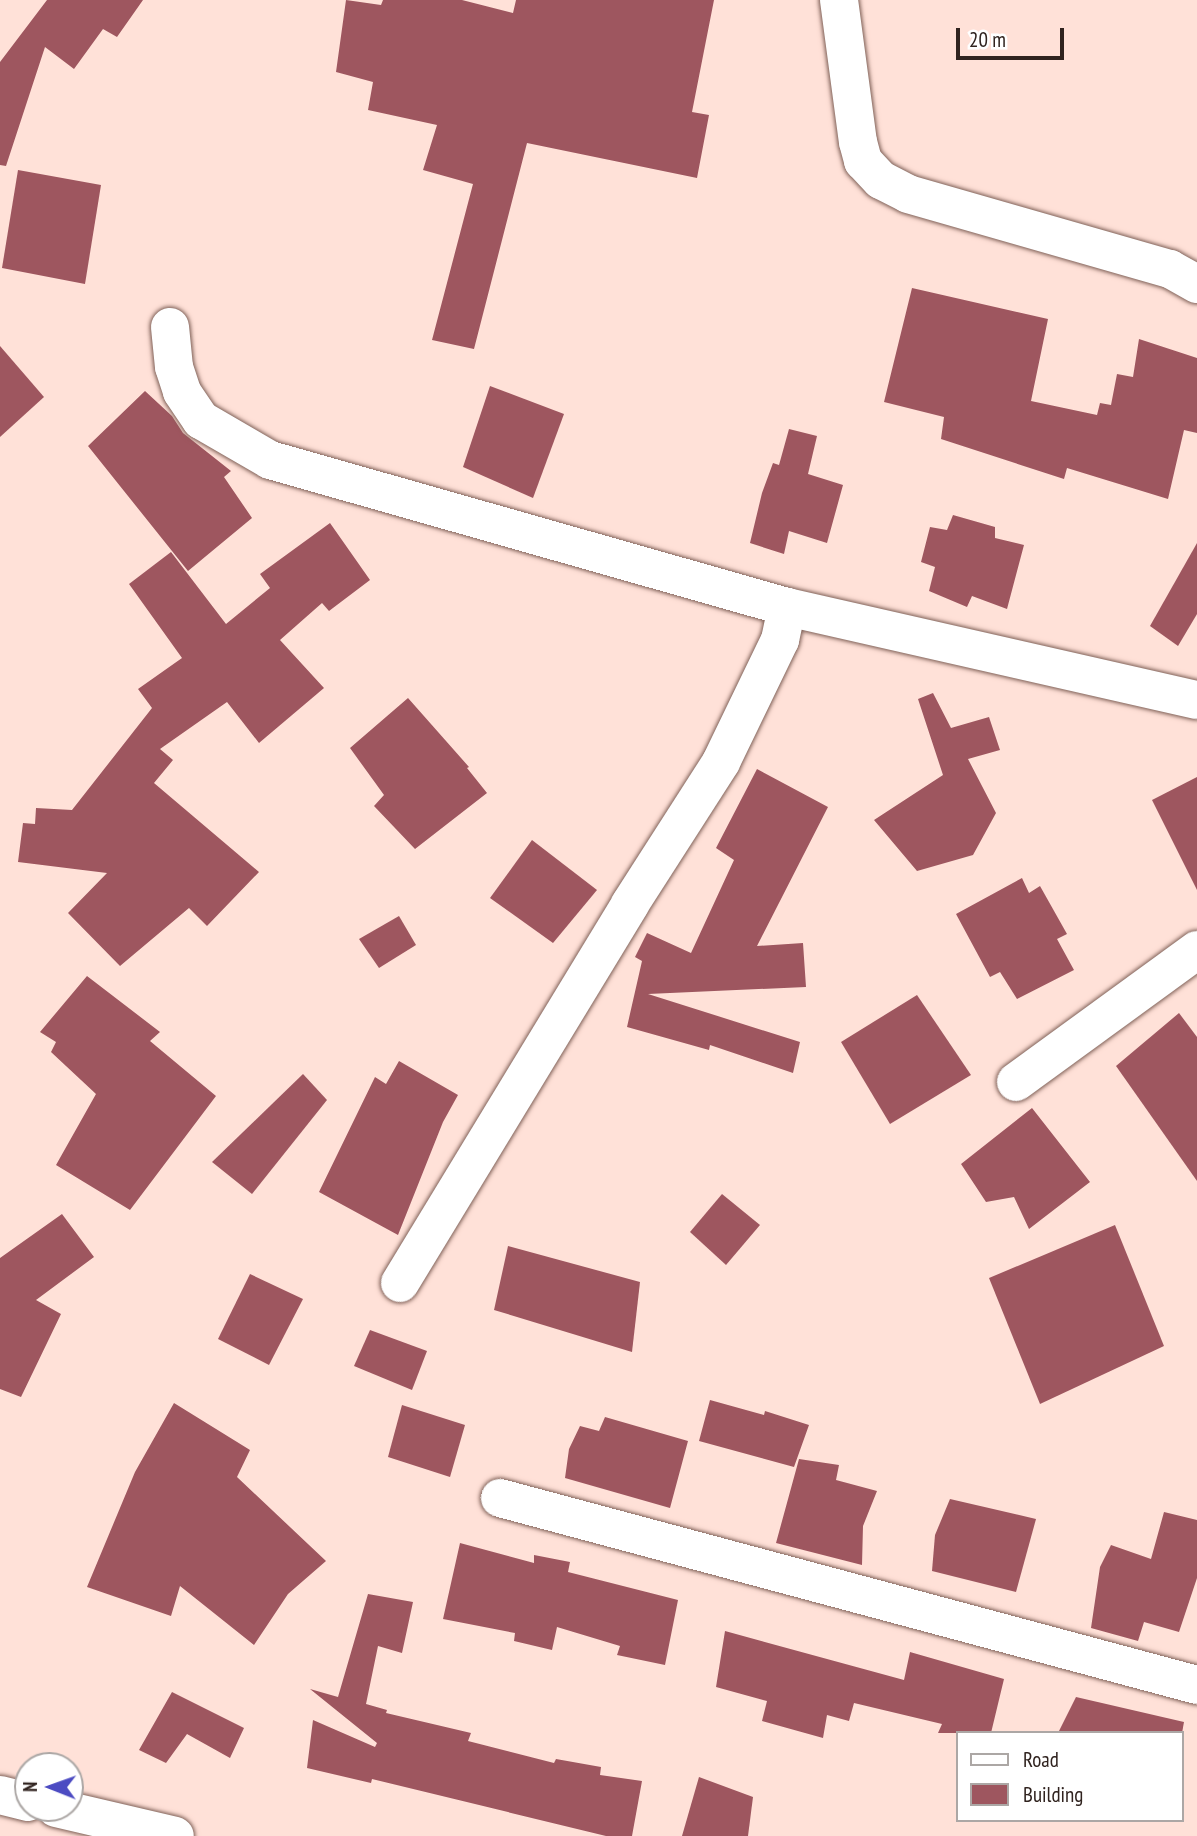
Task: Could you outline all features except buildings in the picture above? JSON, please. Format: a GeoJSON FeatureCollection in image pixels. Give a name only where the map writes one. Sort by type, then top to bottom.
{"type":"FeatureCollection","features":[{"type":"Feature","properties":{"kind":"street"},"geometry":{"type":"LineString","coordinates":[[839,0],[858,142],[863,161],[881,180],[908,194],[1170,269],[1197,284]]}},
{"type":"Feature","properties":{"kind":"street"},"geometry":{"type":"LineString","coordinates":[[170,327],[174,367],[182,393],[201,419],[270,460],[788,607],[1197,700]]}},
{"type":"Feature","properties":{"kind":"street"},"geometry":{"type":"LineString","coordinates":[[400,1283],[630,904],[721,762],[761,684],[780,640],[788,607]]}},
{"type":"Feature","properties":{"kind":"street"},"geometry":{"type":"LineString","coordinates":[[1016,1082],[1197,950]]}},
{"type":"Feature","properties":{"kind":"street"},"geometry":{"type":"LineString","coordinates":[[500,1498],[1197,1685]]}},
{"type":"Feature","properties":{"kind":"street"},"geometry":{"type":"LineString","coordinates":[[84,1815],[175,1836]]}}]}
